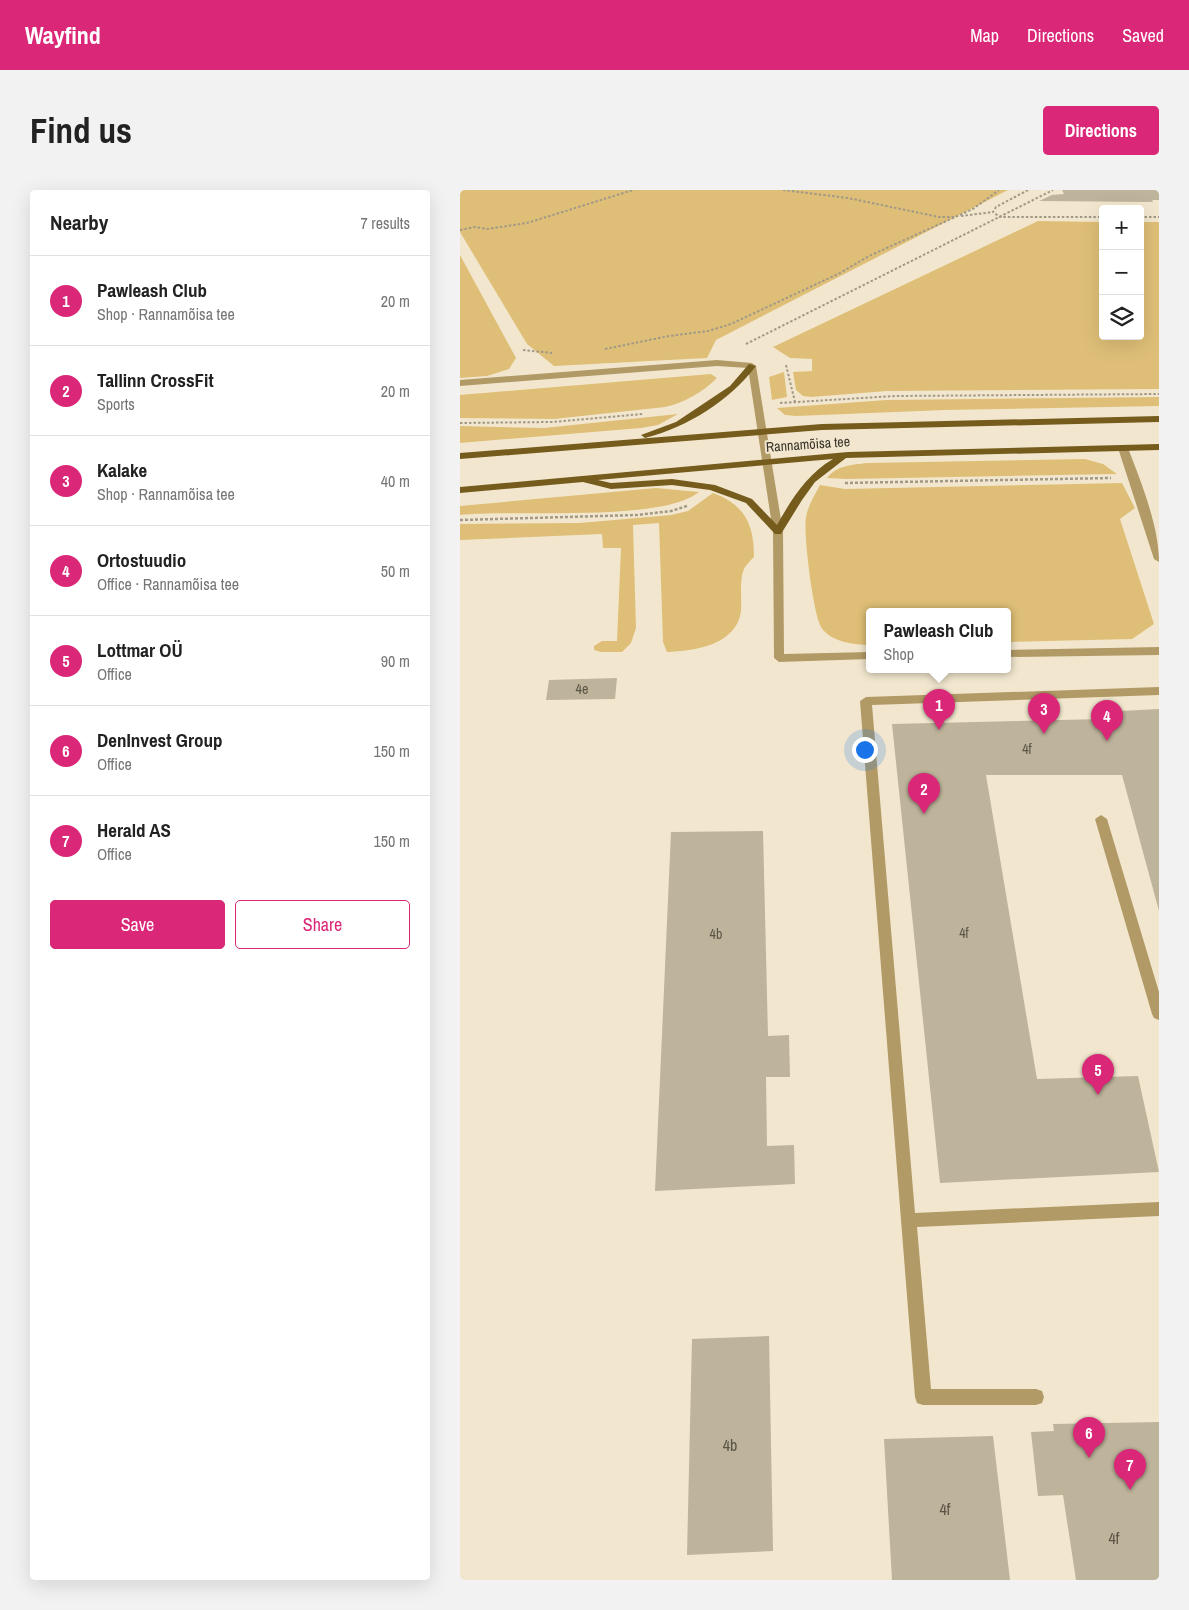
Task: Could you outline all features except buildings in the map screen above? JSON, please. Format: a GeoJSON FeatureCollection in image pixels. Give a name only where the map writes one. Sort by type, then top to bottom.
{"type":"FeatureCollection","features":[{"type":"Feature","properties":{"kind":"main road"},"geometry":{"type":"LineString","coordinates":[[624,442],[679,424],[733,388],[752,366]]}},
{"type":"Feature","properties":{"kind":"main road","name":"Rannamõisa tee"},"geometry":{"type":"LineString","coordinates":[[460,456],[822,427],[985,421],[1159,419]]}},
{"type":"Feature","properties":{"kind":"main road","name":"Rannamõisa tee"},"geometry":{"type":"LineString","coordinates":[[460,490],[570,478],[848,454],[1159,447]]}},
{"type":"Feature","properties":{"kind":"main road"},"geometry":{"type":"LineString","coordinates":[[570,478],[611,486],[672,482],[712,487],[749,501],[778,532],[812,480],[825,466],[848,454]]}},
{"type":"Feature","properties":{"kind":"street"},"geometry":{"type":"LineString","coordinates":[[460,383],[717,363],[752,366],[756,405],[763,431],[778,532],[779,658],[866,656]]}},
{"type":"Feature","properties":{"kind":"street"},"geometry":{"type":"LineString","coordinates":[[1123,448],[1135,478],[1144,519],[1159,559]]}},
{"type":"Feature","properties":{"kind":"street"},"geometry":{"type":"LineString","coordinates":[[1011,654],[1159,651]]}},
{"type":"Feature","properties":{"kind":"street"},"geometry":{"type":"LineString","coordinates":[[1036,1397],[923,1397],[866,701],[1159,691]]}},
{"type":"Feature","properties":{"kind":"street"},"geometry":{"type":"LineString","coordinates":[[1101,819],[1159,1014]]}},
{"type":"Feature","properties":{"kind":"street"},"geometry":{"type":"LineString","coordinates":[[908,1220],[1159,1209]]}},
{"type":"Feature","properties":{"kind":"path"},"geometry":{"type":"LineString","coordinates":[[460,230],[475,227],[487,229],[527,223],[633,190]]}},
{"type":"Feature","properties":{"kind":"path"},"geometry":{"type":"LineString","coordinates":[[783,190],[848,198],[939,217],[993,212],[1000,217],[1099,217]]}},
{"type":"Feature","properties":{"kind":"path"},"geometry":{"type":"LineString","coordinates":[[603,349],[669,336],[708,331],[731,324],[840,273],[869,256],[982,204],[999,190]]}},
{"type":"Feature","properties":{"kind":"path"},"geometry":{"type":"LineString","coordinates":[[993,212],[996,207],[1028,190]]}},
{"type":"Feature","properties":{"kind":"path"},"geometry":{"type":"LineString","coordinates":[[717,363],[727,354],[1053,190]]}},
{"type":"Feature","properties":{"kind":"path"},"geometry":{"type":"LineString","coordinates":[[1144,217],[1159,217]]}},
{"type":"Feature","properties":{"kind":"path"},"geometry":{"type":"LineString","coordinates":[[523,350],[558,354]]}},
{"type":"Feature","properties":{"kind":"path"},"geometry":{"type":"LineString","coordinates":[[786,365],[795,402]]}},
{"type":"Feature","properties":{"kind":"path"},"geometry":{"type":"LineString","coordinates":[[773,404],[895,396],[1159,394]]}},
{"type":"Feature","properties":{"kind":"path"},"geometry":{"type":"LineString","coordinates":[[460,423],[512,424],[572,421],[650,413]]}},
{"type":"Feature","properties":{"kind":"path"},"geometry":{"type":"LineString","coordinates":[[839,482],[1119,478]]}},
{"type":"Feature","properties":{"kind":"path"},"geometry":{"type":"LineString","coordinates":[[460,520],[637,515],[671,511],[690,504]]}},
{"type":"Feature","properties":{"kind":"shaded area"},"geometry":{"type":"Polygon","coordinates":[[[460,190],[1008,190],[716,340],[707,358],[554,366],[527,344],[460,232],[460,190]]]}},
{"type":"Feature","properties":{"kind":"shaded area"},"geometry":{"type":"Polygon","coordinates":[[[1038,221],[1099,222],[1099,340],[1144,340],[1144,222],[1159,222],[1159,389],[887,391],[811,397],[803,396],[796,390],[793,372],[812,371],[812,359],[790,358],[773,347],[1038,221]]]}},
{"type":"Feature","properties":{"kind":"shaded area"},"geometry":{"type":"Polygon","coordinates":[[[460,255],[516,358],[509,369],[487,376],[460,378],[460,255]]]}},
{"type":"Feature","properties":{"kind":"shaded area"},"geometry":{"type":"Polygon","coordinates":[[[784,372],[787,397],[772,400],[769,377],[784,372]]]}},
{"type":"Feature","properties":{"kind":"shaded area"},"geometry":{"type":"Polygon","coordinates":[[[711,374],[717,378],[706,388],[686,400],[665,407],[554,419],[460,418],[460,395],[711,374]]]}},
{"type":"Feature","properties":{"kind":"shaded area"},"geometry":{"type":"Polygon","coordinates":[[[1159,397],[1159,406],[945,410],[796,416],[785,415],[777,408],[886,400],[1159,397]]]}},
{"type":"Feature","properties":{"kind":"shaded area"},"geometry":{"type":"Polygon","coordinates":[[[678,414],[658,425],[641,428],[460,443],[460,426],[544,428],[678,414]]]}},
{"type":"Feature","properties":{"kind":"shaded area"},"geometry":{"type":"Polygon","coordinates":[[[1085,459],[1103,464],[1117,474],[827,478],[840,468],[867,463],[1085,459]]]}},
{"type":"Feature","properties":{"kind":"shaded area"},"geometry":{"type":"Polygon","coordinates":[[[1122,483],[1135,508],[1120,519],[1154,624],[1132,639],[1011,642],[1011,608],[866,608],[866,645],[843,642],[825,632],[818,619],[807,555],[805,526],[808,508],[820,485],[845,489],[1122,483]]]}},
{"type":"Feature","properties":{"kind":"shaded area"},"geometry":{"type":"Polygon","coordinates":[[[656,488],[699,492],[680,502],[653,508],[586,513],[460,515],[460,506],[656,488]]]}},
{"type":"Feature","properties":{"kind":"shaded area"},"geometry":{"type":"Polygon","coordinates":[[[713,493],[733,503],[746,517],[754,545],[754,557],[742,573],[741,611],[738,622],[732,632],[723,639],[701,648],[667,652],[663,642],[659,523],[633,525],[636,628],[631,643],[622,652],[594,650],[594,646],[602,641],[617,641],[621,548],[603,548],[602,534],[460,540],[460,524],[580,523],[671,515],[688,511],[713,493]]]}},
{"type":"Feature","properties":{"kind":"place","name":"Pawleash Club"},"geometry":{"type":"Point","coordinates":[939,730]}},
{"type":"Feature","properties":{"kind":"place","name":"Kalake"},"geometry":{"type":"Point","coordinates":[1044,734]}},
{"type":"Feature","properties":{"kind":"place","name":"Ortostuudio"},"geometry":{"type":"Point","coordinates":[1107,741]}},
{"type":"Feature","properties":{"kind":"place","name":"Tallinn CrossFit"},"geometry":{"type":"Point","coordinates":[924,814]}},
{"type":"Feature","properties":{"kind":"place","name":"Lottmar OÜ"},"geometry":{"type":"Point","coordinates":[1098,1095]}},
{"type":"Feature","properties":{"kind":"place","name":"DenInvest Group"},"geometry":{"type":"Point","coordinates":[1089,1458]}},
{"type":"Feature","properties":{"kind":"place","name":"Herald AS"},"geometry":{"type":"Point","coordinates":[1130,1490]}}]}
